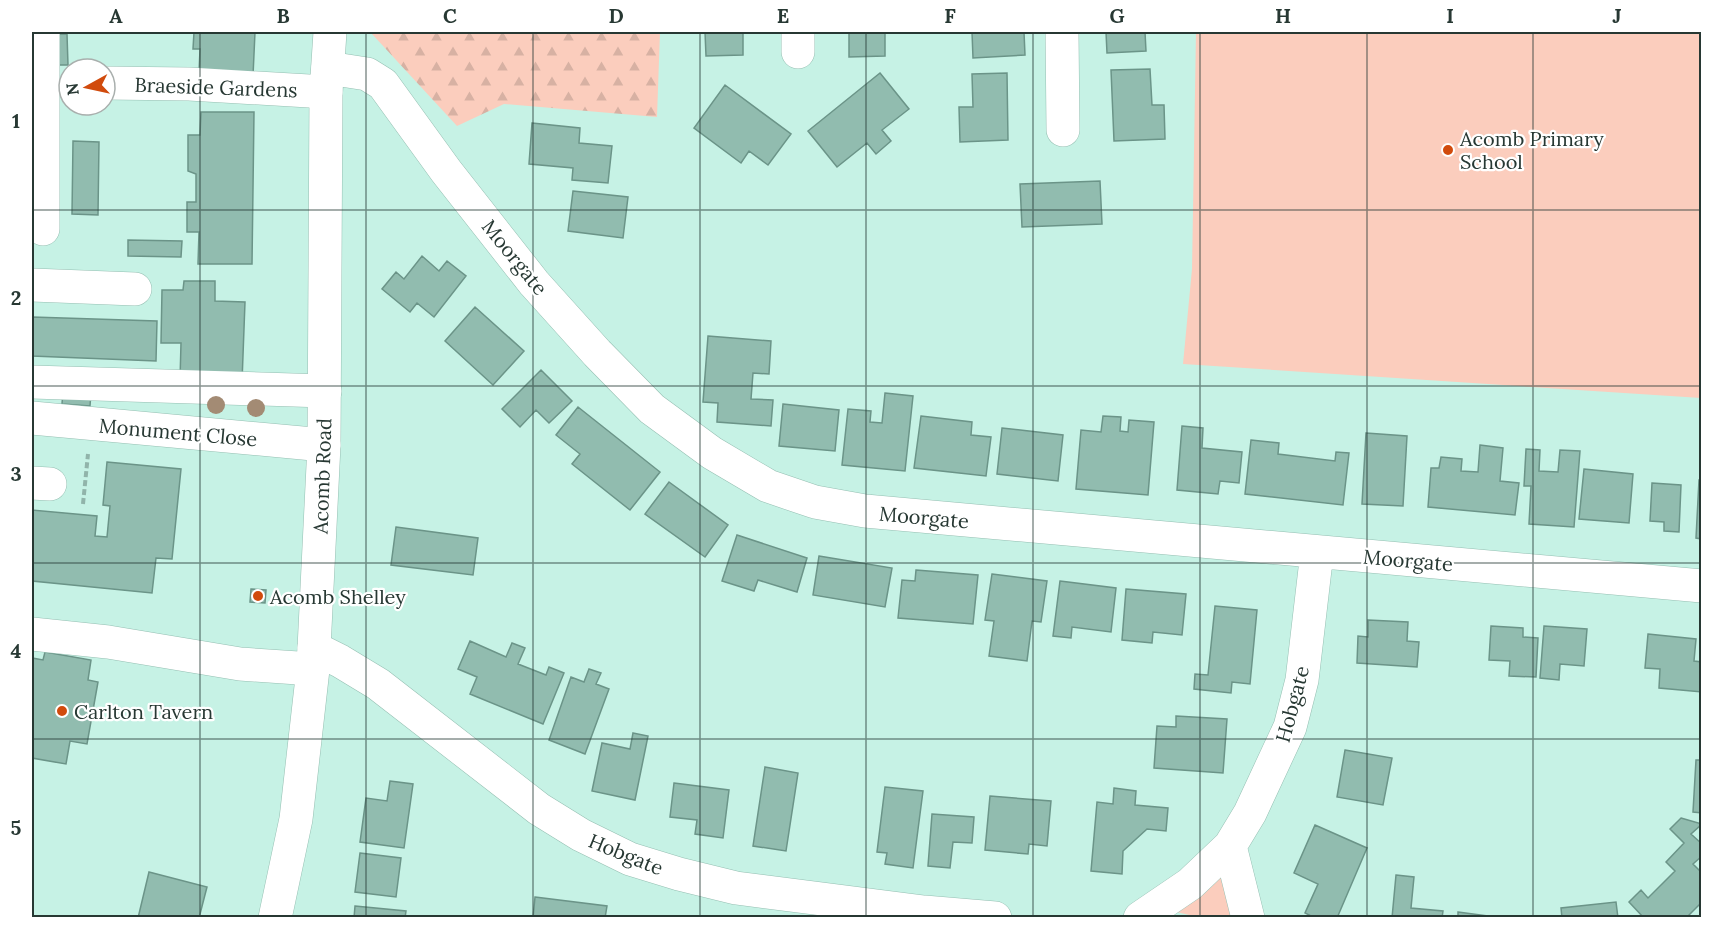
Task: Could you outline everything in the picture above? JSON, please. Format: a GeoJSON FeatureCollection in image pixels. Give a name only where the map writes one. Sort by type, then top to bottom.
{"type":"FeatureCollection","features":[{"type":"Feature","properties":{"kind":"street"},"geometry":{"type":"LineString","coordinates":[[43,32],[47,81],[43,229]]}},
{"type":"Feature","properties":{"kind":"street","name":"Acomb Road"},"geometry":{"type":"LineString","coordinates":[[275,918],[296,819],[314,658],[324,445],[327,80],[330,32]]}},
{"type":"Feature","properties":{"kind":"street"},"geometry":{"type":"LineString","coordinates":[[1062,32],[1063,130]]}},
{"type":"Feature","properties":{"kind":"street","name":"Moorgate"},"geometry":{"type":"LineString","coordinates":[[327,80],[367,74],[383,84],[446,171],[534,283],[597,353],[652,409],[712,453],[768,486],[815,502],[865,511],[1701,586]]}},
{"type":"Feature","properties":{"kind":"street","name":"Braeside Gardens"},"geometry":{"type":"LineString","coordinates":[[117,82],[189,84],[327,80]]}},
{"type":"Feature","properties":{"kind":"street"},"geometry":{"type":"LineString","coordinates":[[32,285],[135,289]]}},
{"type":"Feature","properties":{"kind":"street"},"geometry":{"type":"LineString","coordinates":[[32,382],[325,391]]}},
{"type":"Feature","properties":{"kind":"street","name":"Monument Close"},"geometry":{"type":"LineString","coordinates":[[32,418],[324,445]]}},
{"type":"Feature","properties":{"kind":"street","name":"Hobgate"},"geometry":{"type":"LineString","coordinates":[[1140,918],[1190,884],[1230,846],[1250,813],[1290,727],[1302,680],[1317,552]]}},
{"type":"Feature","properties":{"kind":"street"},"geometry":{"type":"LineString","coordinates":[[32,634],[108,642],[240,664],[314,658]]}},
{"type":"Feature","properties":{"kind":"street","name":"Hobgate"},"geometry":{"type":"LineString","coordinates":[[314,658],[340,661],[378,684],[539,809],[581,836],[630,859],[736,888],[841,903],[995,918]]}},
{"type":"Feature","properties":{"kind":"street"},"geometry":{"type":"LineString","coordinates":[[1230,846],[1248,918]]}},
{"type":"Feature","properties":{"kind":"path"},"geometry":{"type":"LineString","coordinates":[[82,504],[91,424]]}},
{"type":"Feature","properties":{"kind":"green space"},"geometry":{"type":"Polygon","coordinates":[[[372,32],[660,32],[657,117],[504,104],[457,126],[372,32]]]}},
{"type":"Feature","properties":{"kind":"green space","name":"Acomb Primary School"},"geometry":{"type":"Polygon","coordinates":[[[1196,32],[1701,32],[1701,398],[1183,364],[1192,269],[1196,32]]]}},
{"type":"Feature","properties":{"kind":"green space"},"geometry":{"type":"Polygon","coordinates":[[[1224,873],[1235,917],[1198,917],[1172,911],[1224,873]]]}},
{"type":"Feature","properties":{"kind":"building"},"geometry":{"type":"Polygon","coordinates":[[[194,32],[255,32],[253,76],[199,73],[200,49],[193,49],[194,32]]]}},
{"type":"Feature","properties":{"kind":"building"},"geometry":{"type":"Polygon","coordinates":[[[705,32],[743,32],[743,55],[706,56],[705,32]]]}},
{"type":"Feature","properties":{"kind":"building"},"geometry":{"type":"Polygon","coordinates":[[[849,32],[885,32],[885,56],[849,57],[849,32]]]}},
{"type":"Feature","properties":{"kind":"building"},"geometry":{"type":"Polygon","coordinates":[[[972,32],[1024,32],[1025,55],[973,58],[972,32]]]}},
{"type":"Feature","properties":{"kind":"building"},"geometry":{"type":"Polygon","coordinates":[[[1106,32],[1145,32],[1146,51],[1107,53],[1106,32]]]}},
{"type":"Feature","properties":{"kind":"building"},"geometry":{"type":"Polygon","coordinates":[[[50,34],[67,34],[68,57],[57,57],[57,65],[50,65],[50,34]]]}},
{"type":"Feature","properties":{"kind":"building"},"geometry":{"type":"Polygon","coordinates":[[[1150,69],[1152,105],[1164,105],[1165,139],[1114,141],[1111,70],[1150,69]]]}},
{"type":"Feature","properties":{"kind":"building"},"geometry":{"type":"Polygon","coordinates":[[[880,73],[909,109],[882,130],[891,141],[876,154],[867,143],[837,167],[808,131],[880,73]]]}},
{"type":"Feature","properties":{"kind":"building"},"geometry":{"type":"Polygon","coordinates":[[[1007,73],[1008,140],[960,142],[959,107],[973,107],[972,74],[1007,73]]]}},
{"type":"Feature","properties":{"kind":"building"},"geometry":{"type":"Polygon","coordinates":[[[725,85],[791,134],[768,165],[749,151],[741,163],[694,128],[725,85]]]}},
{"type":"Feature","properties":{"kind":"building"},"geometry":{"type":"Polygon","coordinates":[[[201,112],[254,112],[252,264],[198,264],[199,232],[187,232],[187,202],[196,202],[196,174],[188,171],[188,135],[200,135],[201,112]]]}},
{"type":"Feature","properties":{"kind":"building"},"geometry":{"type":"Polygon","coordinates":[[[532,123],[580,128],[579,143],[612,146],[608,183],[572,180],[573,168],[529,164],[532,123]]]}},
{"type":"Feature","properties":{"kind":"building"},"geometry":{"type":"Polygon","coordinates":[[[73,141],[99,142],[98,215],[72,214],[73,141]]]}},
{"type":"Feature","properties":{"kind":"building"},"geometry":{"type":"Polygon","coordinates":[[[1100,181],[1102,224],[1022,227],[1020,184],[1100,181]]]}},
{"type":"Feature","properties":{"kind":"building"},"geometry":{"type":"Polygon","coordinates":[[[573,191],[628,197],[623,238],[568,231],[573,191]]]}},
{"type":"Feature","properties":{"kind":"building"},"geometry":{"type":"Polygon","coordinates":[[[128,240],[182,241],[181,257],[128,256],[128,240]]]}},
{"type":"Feature","properties":{"kind":"building"},"geometry":{"type":"Polygon","coordinates":[[[422,256],[439,271],[447,261],[466,276],[434,317],[417,303],[410,312],[382,289],[396,272],[404,279],[422,256]]]}},
{"type":"Feature","properties":{"kind":"building"},"geometry":{"type":"Polygon","coordinates":[[[184,281],[215,281],[215,301],[245,302],[242,382],[180,380],[181,343],[161,343],[162,290],[183,290],[184,281]]]}},
{"type":"Feature","properties":{"kind":"building"},"geometry":{"type":"Polygon","coordinates":[[[475,307],[524,351],[493,385],[445,341],[475,307]]]}},
{"type":"Feature","properties":{"kind":"building"},"geometry":{"type":"Polygon","coordinates":[[[32,317],[157,321],[156,361],[32,356],[32,317]]]}},
{"type":"Feature","properties":{"kind":"building"},"geometry":{"type":"Polygon","coordinates":[[[708,336],[771,341],[769,374],[753,373],[751,399],[773,400],[771,426],[717,422],[718,403],[703,402],[708,336]]]}},
{"type":"Feature","properties":{"kind":"building"},"geometry":{"type":"Polygon","coordinates":[[[541,370],[572,401],[549,423],[536,410],[520,427],[502,409],[541,370]]]}},
{"type":"Feature","properties":{"kind":"building"},"geometry":{"type":"Polygon","coordinates":[[[63,391],[91,393],[90,406],[62,404],[63,391]]]}},
{"type":"Feature","properties":{"kind":"building"},"geometry":{"type":"Polygon","coordinates":[[[885,393],[913,396],[905,471],[842,465],[848,409],[871,411],[870,422],[882,423],[885,393]]]}},
{"type":"Feature","properties":{"kind":"building"},"geometry":{"type":"Polygon","coordinates":[[[783,404],[839,410],[835,451],[779,446],[783,404]]]}},
{"type":"Feature","properties":{"kind":"building"},"geometry":{"type":"Polygon","coordinates":[[[578,407],[660,472],[630,510],[572,464],[580,454],[556,435],[578,407]]]}},
{"type":"Feature","properties":{"kind":"building"},"geometry":{"type":"Polygon","coordinates":[[[921,416],[972,422],[971,435],[991,437],[986,476],[914,468],[921,416]]]}},
{"type":"Feature","properties":{"kind":"building"},"geometry":{"type":"Polygon","coordinates":[[[1103,416],[1121,417],[1120,431],[1128,432],[1129,420],[1154,422],[1148,495],[1076,489],[1081,430],[1101,432],[1103,416]]]}},
{"type":"Feature","properties":{"kind":"building"},"geometry":{"type":"Polygon","coordinates":[[[1182,426],[1203,428],[1202,448],[1242,452],[1239,483],[1220,481],[1218,494],[1177,490],[1182,426]]]}},
{"type":"Feature","properties":{"kind":"building"},"geometry":{"type":"Polygon","coordinates":[[[1002,428],[1063,435],[1058,481],[997,474],[1002,428]]]}},
{"type":"Feature","properties":{"kind":"building"},"geometry":{"type":"Polygon","coordinates":[[[1366,433],[1407,436],[1403,506],[1362,504],[1366,433]]]}},
{"type":"Feature","properties":{"kind":"building"},"geometry":{"type":"Polygon","coordinates":[[[1251,440],[1279,443],[1278,454],[1335,461],[1336,452],[1349,453],[1343,505],[1245,494],[1251,440]]]}},
{"type":"Feature","properties":{"kind":"building"},"geometry":{"type":"Polygon","coordinates":[[[1480,445],[1503,448],[1500,481],[1519,483],[1515,515],[1428,507],[1431,468],[1439,468],[1441,457],[1462,459],[1461,471],[1478,472],[1480,445]]]}},
{"type":"Feature","properties":{"kind":"building"},"geometry":{"type":"Polygon","coordinates":[[[1526,449],[1540,450],[1539,471],[1558,472],[1560,450],[1580,451],[1574,527],[1529,524],[1531,486],[1524,486],[1526,449]]]}},
{"type":"Feature","properties":{"kind":"building"},"geometry":{"type":"Polygon","coordinates":[[[107,462],[181,469],[172,559],[156,558],[152,593],[32,581],[32,510],[97,516],[95,536],[107,537],[110,506],[103,505],[107,462]]]}},
{"type":"Feature","properties":{"kind":"building"},"geometry":{"type":"Polygon","coordinates":[[[1584,469],[1633,474],[1629,523],[1579,519],[1584,469]]]}},
{"type":"Feature","properties":{"kind":"building"},"geometry":{"type":"Polygon","coordinates":[[[1699,480],[1702,480],[1702,539],[1696,538],[1699,480]]]}},
{"type":"Feature","properties":{"kind":"building"},"geometry":{"type":"Polygon","coordinates":[[[669,482],[728,525],[705,557],[645,514],[669,482]]]}},
{"type":"Feature","properties":{"kind":"building"},"geometry":{"type":"Polygon","coordinates":[[[1652,483],[1681,485],[1679,532],[1664,531],[1664,522],[1650,521],[1652,483]]]}},
{"type":"Feature","properties":{"kind":"building"},"geometry":{"type":"Polygon","coordinates":[[[396,527],[478,538],[473,575],[391,565],[396,527]]]}},
{"type":"Feature","properties":{"kind":"building"},"geometry":{"type":"Polygon","coordinates":[[[737,535],[807,558],[797,592],[758,580],[754,591],[722,581],[737,535]]]}},
{"type":"Feature","properties":{"kind":"building"},"geometry":{"type":"Polygon","coordinates":[[[819,556],[892,568],[885,607],[813,595],[819,556]]]}},
{"type":"Feature","properties":{"kind":"building"},"geometry":{"type":"Polygon","coordinates":[[[916,570],[978,575],[973,624],[898,618],[902,580],[915,581],[916,570]]]}},
{"type":"Feature","properties":{"kind":"building"},"geometry":{"type":"Polygon","coordinates":[[[992,574],[1047,581],[1041,622],[1032,621],[1027,661],[989,656],[994,621],[985,620],[992,574]]]}},
{"type":"Feature","properties":{"kind":"building"},"geometry":{"type":"Polygon","coordinates":[[[1060,581],[1116,588],[1111,632],[1072,627],[1071,638],[1053,636],[1060,581]]]}},
{"type":"Feature","properties":{"kind":"building","name":"Acomb Shelley"},"geometry":{"type":"Polygon","coordinates":[[[251,589],[266,590],[265,603],[250,602],[251,589]]]}},
{"type":"Feature","properties":{"kind":"building"},"geometry":{"type":"Polygon","coordinates":[[[1126,589],[1186,594],[1182,635],[1153,632],[1152,643],[1122,640],[1126,589]]]}},
{"type":"Feature","properties":{"kind":"building"},"geometry":{"type":"Polygon","coordinates":[[[1215,606],[1257,610],[1250,684],[1232,682],[1231,693],[1194,689],[1195,674],[1208,675],[1215,606]]]}},
{"type":"Feature","properties":{"kind":"building"},"geometry":{"type":"Polygon","coordinates":[[[1368,620],[1408,622],[1407,641],[1419,642],[1417,667],[1357,663],[1358,636],[1368,637],[1368,620]]]}},
{"type":"Feature","properties":{"kind":"building"},"geometry":{"type":"Polygon","coordinates":[[[1491,626],[1523,628],[1523,637],[1538,638],[1536,677],[1509,676],[1510,661],[1489,660],[1491,626]]]}},
{"type":"Feature","properties":{"kind":"building"},"geometry":{"type":"Polygon","coordinates":[[[1544,626],[1587,629],[1584,666],[1560,664],[1559,680],[1540,678],[1544,626]]]}},
{"type":"Feature","properties":{"kind":"building"},"geometry":{"type":"Polygon","coordinates":[[[1648,634],[1696,639],[1694,661],[1702,662],[1702,692],[1659,688],[1660,669],[1645,668],[1648,634]]]}},
{"type":"Feature","properties":{"kind":"building"},"geometry":{"type":"Polygon","coordinates":[[[470,641],[506,657],[512,643],[525,648],[518,664],[546,675],[549,667],[564,673],[543,724],[470,694],[477,677],[458,669],[470,641]]]}},
{"type":"Feature","properties":{"kind":"building","name":"Carlton Tavern"},"geometry":{"type":"Polygon","coordinates":[[[45,652],[91,660],[88,680],[98,682],[87,744],[70,741],[66,764],[32,758],[32,658],[43,660],[45,652]]]}},
{"type":"Feature","properties":{"kind":"building"},"geometry":{"type":"Polygon","coordinates":[[[589,669],[601,673],[596,684],[609,689],[585,754],[549,740],[571,677],[584,682],[589,669]]]}},
{"type":"Feature","properties":{"kind":"building"},"geometry":{"type":"Polygon","coordinates":[[[1176,716],[1227,719],[1223,773],[1154,768],[1157,726],[1176,727],[1176,716]]]}},
{"type":"Feature","properties":{"kind":"building"},"geometry":{"type":"Polygon","coordinates":[[[633,733],[648,736],[635,800],[592,791],[602,743],[630,749],[633,733]]]}},
{"type":"Feature","properties":{"kind":"building"},"geometry":{"type":"Polygon","coordinates":[[[1345,750],[1392,758],[1383,805],[1337,797],[1345,750]]]}},
{"type":"Feature","properties":{"kind":"building"},"geometry":{"type":"Polygon","coordinates":[[[1696,760],[1702,760],[1702,813],[1693,812],[1696,760]]]}},
{"type":"Feature","properties":{"kind":"building"},"geometry":{"type":"Polygon","coordinates":[[[765,767],[798,773],[786,851],[753,846],[765,767]]]}},
{"type":"Feature","properties":{"kind":"building"},"geometry":{"type":"Polygon","coordinates":[[[390,781],[413,784],[404,848],[360,842],[366,798],[387,801],[390,781]]]}},
{"type":"Feature","properties":{"kind":"building"},"geometry":{"type":"Polygon","coordinates":[[[674,783],[729,790],[723,838],[695,834],[697,820],[670,817],[674,783]]]}},
{"type":"Feature","properties":{"kind":"building"},"geometry":{"type":"Polygon","coordinates":[[[885,787],[923,791],[913,868],[885,864],[887,853],[877,852],[885,787]]]}},
{"type":"Feature","properties":{"kind":"building"},"geometry":{"type":"Polygon","coordinates":[[[1114,788],[1136,791],[1135,805],[1168,808],[1166,831],[1147,829],[1123,851],[1122,874],[1091,871],[1097,802],[1113,804],[1114,788]]]}},
{"type":"Feature","properties":{"kind":"building"},"geometry":{"type":"Polygon","coordinates":[[[990,796],[1051,801],[1047,846],[1029,844],[1028,854],[985,850],[990,796]]]}},
{"type":"Feature","properties":{"kind":"building"},"geometry":{"type":"Polygon","coordinates":[[[932,814],[974,817],[972,843],[953,842],[950,868],[928,866],[932,814]]]}},
{"type":"Feature","properties":{"kind":"building"},"geometry":{"type":"Polygon","coordinates":[[[1681,818],[1702,824],[1691,834],[1702,844],[1702,856],[1693,864],[1702,873],[1702,902],[1686,918],[1644,918],[1629,902],[1641,890],[1648,898],[1675,871],[1666,862],[1684,843],[1670,829],[1681,818]]]}},
{"type":"Feature","properties":{"kind":"building"},"geometry":{"type":"Polygon","coordinates":[[[1315,825],[1367,848],[1337,918],[1315,918],[1305,913],[1318,884],[1294,873],[1315,825]]]}},
{"type":"Feature","properties":{"kind":"building"},"geometry":{"type":"Polygon","coordinates":[[[360,853],[401,858],[396,897],[355,892],[360,853]]]}},
{"type":"Feature","properties":{"kind":"building"},"geometry":{"type":"Polygon","coordinates":[[[149,872],[207,887],[199,918],[138,918],[149,872]]]}},
{"type":"Feature","properties":{"kind":"building"},"geometry":{"type":"Polygon","coordinates":[[[1396,875],[1414,877],[1411,908],[1443,911],[1442,918],[1392,918],[1396,875]]]}},
{"type":"Feature","properties":{"kind":"building"},"geometry":{"type":"Polygon","coordinates":[[[535,897],[607,906],[605,918],[533,918],[535,897]]]}},
{"type":"Feature","properties":{"kind":"building"},"geometry":{"type":"Polygon","coordinates":[[[1616,902],[1618,918],[1562,918],[1561,908],[1616,902]]]}},
{"type":"Feature","properties":{"kind":"building"},"geometry":{"type":"Polygon","coordinates":[[[355,906],[406,911],[405,918],[354,918],[355,906]]]}},
{"type":"Feature","properties":{"kind":"building"},"geometry":{"type":"Polygon","coordinates":[[[1458,912],[1503,918],[1458,918],[1458,912]]]}},
{"type":"Feature","properties":{"kind":"place","name":"Acomb Primary School"},"geometry":{"type":"Point","coordinates":[1448,150]}},
{"type":"Feature","properties":{"kind":"place","name":"Acomb Shelley"},"geometry":{"type":"Point","coordinates":[258,596]}},
{"type":"Feature","properties":{"kind":"place","name":"Carlton Tavern"},"geometry":{"type":"Point","coordinates":[62,711]}}]}
